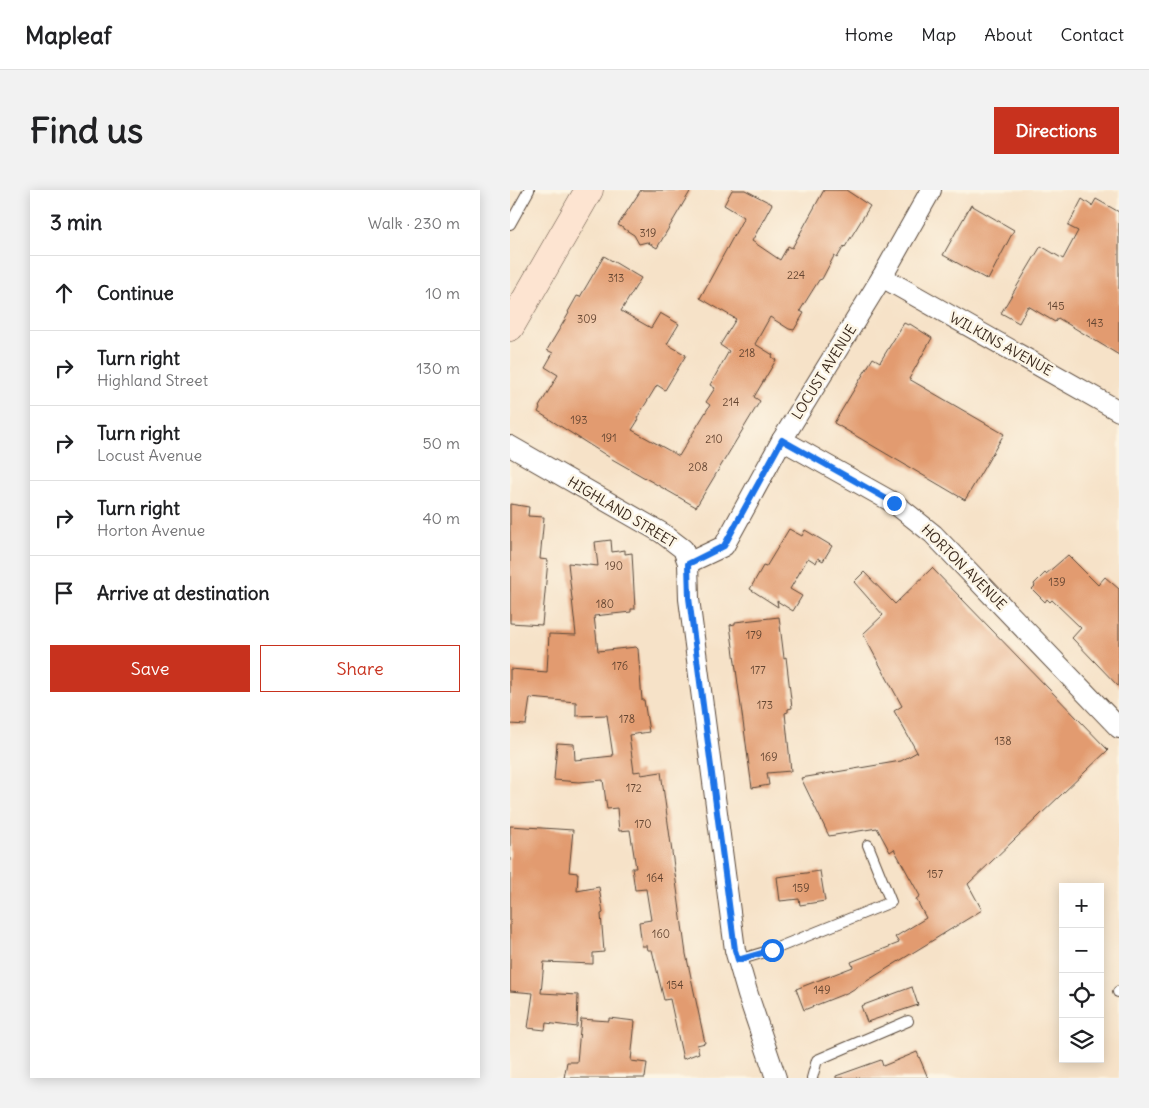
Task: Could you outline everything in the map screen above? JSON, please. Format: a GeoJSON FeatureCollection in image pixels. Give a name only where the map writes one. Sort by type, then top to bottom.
{"type":"FeatureCollection","features":[{"type":"Feature","properties":{"kind":"street","name":"LOCUST AVENUE"},"geometry":{"type":"LineString","coordinates":[[688,564],[724,546],[782,440],[882,277],[931,190]]}},
{"type":"Feature","properties":{"kind":"street"},"geometry":{"type":"LineString","coordinates":[[510,327],[587,191]]}},
{"type":"Feature","properties":{"kind":"street","name":"WILKINS AVENUE"},"geometry":{"type":"LineString","coordinates":[[882,277],[1119,411]]}},
{"type":"Feature","properties":{"kind":"street","name":"HORTON AVENUE"},"geometry":{"type":"LineString","coordinates":[[782,440],[894,503],[933,534],[1119,728]]}},
{"type":"Feature","properties":{"kind":"street","name":"HIGHLAND STREET"},"geometry":{"type":"LineString","coordinates":[[510,446],[662,533],[683,549],[688,564],[689,598],[731,922],[738,960],[748,995],[776,1078]]}},
{"type":"Feature","properties":{"kind":"lane"},"geometry":{"type":"LineString","coordinates":[[510,224],[529,190]]}},
{"type":"Feature","properties":{"kind":"lane"},"geometry":{"type":"LineString","coordinates":[[738,960],[772,950],[891,902],[868,845]]}},
{"type":"Feature","properties":{"kind":"lane"},"geometry":{"type":"LineString","coordinates":[[812,1078],[817,1060],[908,1021]]}},
{"type":"Feature","properties":{"kind":"building"},"geometry":{"type":"Polygon","coordinates":[[[641,190],[691,190],[657,248],[647,242],[639,244],[634,235],[618,225],[641,190]]]}},
{"type":"Feature","properties":{"kind":"building"},"geometry":{"type":"Polygon","coordinates":[[[732,190],[745,190],[772,204],[752,241],[780,260],[788,246],[792,248],[824,190],[846,190],[870,206],[845,247],[837,258],[834,256],[822,279],[819,280],[801,309],[800,311],[804,313],[794,330],[789,329],[770,317],[755,344],[773,355],[772,357],[776,360],[754,397],[760,401],[696,507],[612,459],[538,412],[558,375],[545,367],[553,353],[547,350],[577,296],[580,297],[604,256],[641,278],[621,311],[651,328],[660,313],[679,324],[667,344],[686,355],[665,390],[657,385],[632,430],[679,456],[710,405],[706,402],[715,388],[710,385],[729,351],[720,345],[736,319],[700,298],[744,217],[724,205],[732,190]]]}},
{"type":"Feature","properties":{"kind":"building"},"geometry":{"type":"Polygon","coordinates":[[[1082,199],[1092,206],[1096,199],[1119,212],[1119,355],[1058,318],[1055,322],[1028,306],[1019,323],[1001,313],[1041,246],[1063,259],[1078,231],[1068,226],[1082,199]]]}},
{"type":"Feature","properties":{"kind":"building"},"geometry":{"type":"Polygon","coordinates":[[[971,205],[1014,230],[988,280],[943,255],[971,205]]]}},
{"type":"Feature","properties":{"kind":"building"},"geometry":{"type":"Polygon","coordinates":[[[904,323],[910,324],[932,338],[909,379],[1004,434],[965,500],[834,423],[873,358],[880,362],[904,323]]]}},
{"type":"Feature","properties":{"kind":"building"},"geometry":{"type":"Polygon","coordinates":[[[510,504],[529,507],[528,516],[544,517],[540,559],[548,560],[542,625],[510,623],[510,504]]]}},
{"type":"Feature","properties":{"kind":"building"},"geometry":{"type":"Polygon","coordinates":[[[789,529],[802,536],[805,530],[832,546],[823,561],[818,558],[816,563],[808,558],[790,589],[802,596],[793,611],[777,601],[778,607],[750,589],[763,566],[766,567],[789,529]]]}},
{"type":"Feature","properties":{"kind":"building"},"geometry":{"type":"Polygon","coordinates":[[[611,540],[612,552],[625,550],[625,554],[632,553],[635,609],[631,609],[631,612],[594,616],[598,651],[636,647],[638,649],[642,700],[644,700],[649,732],[629,735],[634,772],[641,771],[641,775],[661,772],[686,954],[705,1043],[697,1045],[699,1053],[683,1059],[670,999],[664,1000],[652,950],[648,950],[647,946],[642,946],[639,922],[651,920],[646,889],[635,890],[632,868],[636,868],[630,830],[619,831],[617,808],[607,809],[603,780],[579,782],[554,780],[557,743],[574,744],[575,760],[613,756],[607,715],[576,716],[576,702],[530,698],[526,725],[510,724],[510,669],[547,672],[549,634],[576,635],[568,563],[598,566],[595,542],[611,540]]]}},
{"type":"Feature","properties":{"kind":"building"},"geometry":{"type":"Polygon","coordinates":[[[1068,555],[1098,585],[1105,577],[1119,589],[1119,687],[1072,638],[1081,628],[1052,600],[1050,602],[1047,599],[1045,602],[1032,589],[1035,586],[1034,584],[1045,573],[1068,555]]]}},
{"type":"Feature","properties":{"kind":"building"},"geometry":{"type":"Polygon","coordinates":[[[932,568],[1108,750],[968,884],[982,910],[849,992],[804,1010],[796,989],[853,967],[851,962],[899,943],[895,937],[926,918],[916,899],[920,896],[894,849],[890,852],[877,828],[829,836],[801,778],[901,761],[917,752],[894,711],[902,706],[863,634],[883,615],[854,582],[864,572],[895,604],[932,568]]]}},
{"type":"Feature","properties":{"kind":"building"},"geometry":{"type":"Polygon","coordinates":[[[779,617],[792,708],[788,709],[788,712],[785,713],[791,771],[767,773],[769,785],[752,788],[730,625],[735,624],[735,622],[779,617]]]}},
{"type":"Feature","properties":{"kind":"building"},"geometry":{"type":"Polygon","coordinates":[[[510,826],[573,830],[569,872],[578,873],[577,891],[599,887],[603,913],[601,914],[604,952],[593,953],[593,964],[544,962],[541,993],[578,995],[577,1027],[546,1023],[545,1030],[528,1028],[533,993],[510,991],[510,826]]]}},
{"type":"Feature","properties":{"kind":"building"},"geometry":{"type":"Polygon","coordinates":[[[820,871],[825,901],[800,905],[799,899],[780,901],[777,877],[820,871]]]}},
{"type":"Feature","properties":{"kind":"building"},"geometry":{"type":"Polygon","coordinates":[[[912,987],[918,1005],[867,1022],[861,1006],[912,987]]]}},
{"type":"Feature","properties":{"kind":"building"},"geometry":{"type":"Polygon","coordinates":[[[609,1018],[635,1021],[631,1061],[647,1063],[645,1078],[564,1078],[567,1062],[577,1062],[581,1019],[609,1021],[609,1018]]]}},
{"type":"Feature","properties":{"kind":"building"},"geometry":{"type":"Polygon","coordinates":[[[917,1052],[928,1078],[836,1078],[836,1076],[881,1060],[883,1066],[917,1052]]]}},
{"type":"Feature","properties":{"kind":"route"},"geometry":{"type":"LineString","coordinates":[[772,950],[738,960],[735,950],[689,598],[688,564],[724,546],[782,440],[894,503]]}}]}
